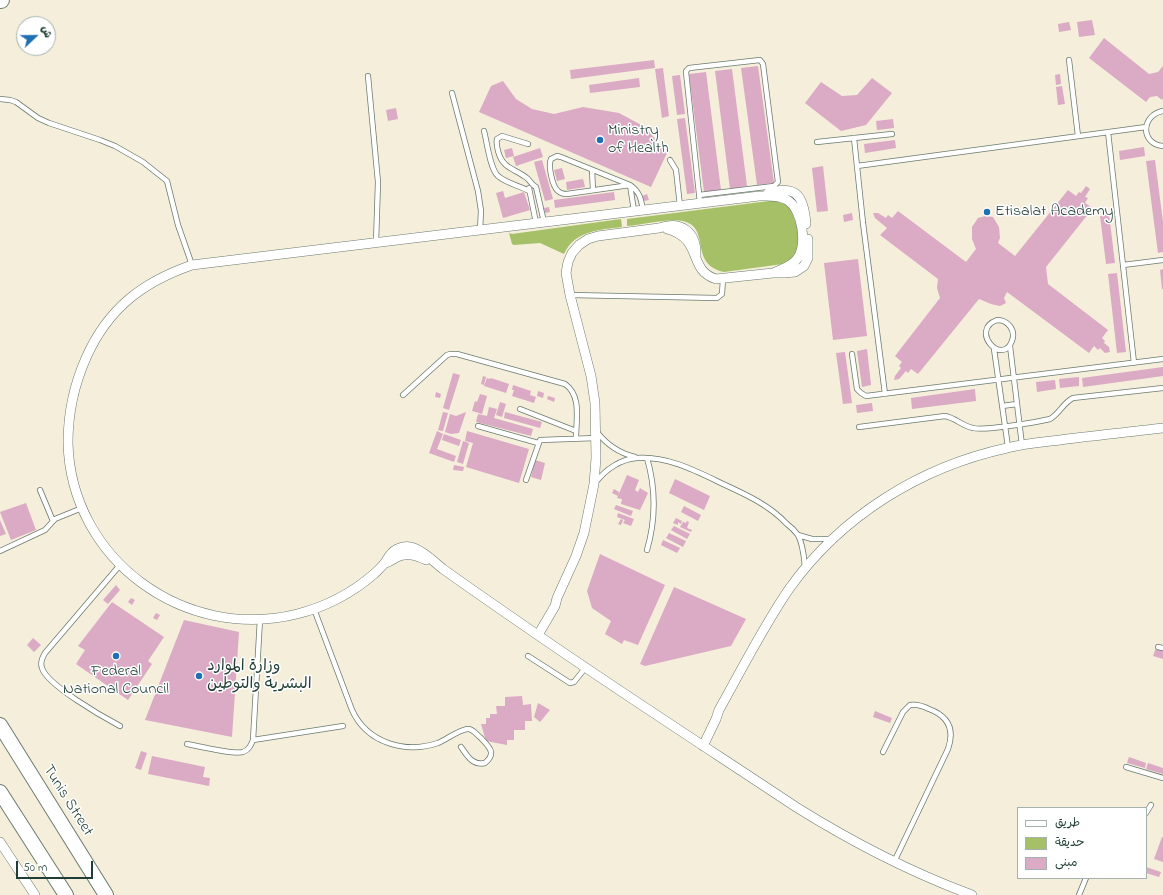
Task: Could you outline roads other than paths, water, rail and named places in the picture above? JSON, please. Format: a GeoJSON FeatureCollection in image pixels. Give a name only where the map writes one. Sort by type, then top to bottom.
{"type":"FeatureCollection","features":[{"type":"Feature","properties":{"kind":"main road","name":"Tunis Street"},"geometry":{"type":"LineString","coordinates":[[0,725],[106,895]]}},
{"type":"Feature","properties":{"kind":"main road"},"geometry":{"type":"LineString","coordinates":[[0,792],[66,895]]}},
{"type":"Feature","properties":{"kind":"street"},"geometry":{"type":"LineString","coordinates":[[535,633],[550,605],[557,598],[574,562],[584,533],[594,484],[597,435],[591,376],[570,296],[566,273],[568,262],[572,253],[579,245],[588,239],[598,236],[660,228],[667,225],[676,225],[690,233],[696,248],[697,262],[710,277],[723,279],[795,272],[804,266],[807,262],[809,254],[804,230],[803,202],[797,195],[781,190],[699,199],[680,206],[192,265],[153,281],[135,293],[105,324],[93,342],[77,380],[69,423],[68,444],[70,466],[82,508],[92,529],[105,548],[120,565],[150,589],[166,599],[202,613],[221,617],[260,619],[278,618],[314,609],[344,595],[372,575],[385,563],[392,552],[401,547],[406,546],[417,549],[440,567],[535,633],[700,744],[828,827],[894,862],[972,895]]}},
{"type":"Feature","properties":{"kind":"street"},"geometry":{"type":"LineString","coordinates":[[700,744],[712,717],[719,710],[772,617],[790,589],[833,539],[885,497],[914,480],[950,464],[1008,447],[1163,428]]}},
{"type":"Feature","properties":{"kind":"street"},"geometry":{"type":"LineString","coordinates":[[0,842],[33,894]]}},
{"type":"Feature","properties":{"kind":"lane"},"geometry":{"type":"LineString","coordinates":[[699,199],[686,71],[689,68],[758,60],[763,62],[778,182],[776,185],[755,194]]}},
{"type":"Feature","properties":{"kind":"lane"},"geometry":{"type":"LineString","coordinates":[[1070,60],[1078,136]]}},
{"type":"Feature","properties":{"kind":"lane"},"geometry":{"type":"LineString","coordinates":[[368,76],[378,192],[375,222],[376,243]]}},
{"type":"Feature","properties":{"kind":"lane"},"geometry":{"type":"LineString","coordinates":[[452,93],[480,201],[480,230]]}},
{"type":"Feature","properties":{"kind":"lane"},"geometry":{"type":"LineString","coordinates":[[0,99],[16,102],[38,118],[49,123],[115,146],[143,162],[168,181],[178,225],[192,265]]}},
{"type":"Feature","properties":{"kind":"lane"},"geometry":{"type":"LineString","coordinates":[[1163,111],[1153,114],[1147,122],[1146,127],[1148,137],[1151,141],[1155,144],[1163,146]]}},
{"type":"Feature","properties":{"kind":"lane"},"geometry":{"type":"LineString","coordinates":[[857,166],[1146,127]]}},
{"type":"Feature","properties":{"kind":"lane"},"geometry":{"type":"LineString","coordinates":[[484,131],[496,174],[502,179],[529,190],[540,223]]}},
{"type":"Feature","properties":{"kind":"lane"},"geometry":{"type":"LineString","coordinates":[[1108,132],[1134,363]]}},
{"type":"Feature","properties":{"kind":"lane"},"geometry":{"type":"LineString","coordinates":[[817,142],[892,134]]}},
{"type":"Feature","properties":{"kind":"lane"},"geometry":{"type":"LineString","coordinates":[[528,144],[502,136],[496,141],[504,164],[508,168],[528,179],[532,186],[534,186],[537,190],[540,223]]}},
{"type":"Feature","properties":{"kind":"lane"},"geometry":{"type":"LineString","coordinates":[[854,138],[863,223],[885,394]]}},
{"type":"Feature","properties":{"kind":"lane"},"geometry":{"type":"LineString","coordinates":[[630,185],[567,194],[557,191],[554,185],[550,162],[551,159],[557,156],[630,185],[637,190],[639,194],[639,211]]}},
{"type":"Feature","properties":{"kind":"lane"},"geometry":{"type":"LineString","coordinates":[[670,160],[676,170],[680,206]]}},
{"type":"Feature","properties":{"kind":"lane"},"geometry":{"type":"LineString","coordinates":[[592,170],[593,190]]}},
{"type":"Feature","properties":{"kind":"lane"},"geometry":{"type":"LineString","coordinates":[[630,185],[639,211]]}},
{"type":"Feature","properties":{"kind":"lane"},"geometry":{"type":"LineString","coordinates":[[529,190],[532,186]]}},
{"type":"Feature","properties":{"kind":"lane"},"geometry":{"type":"LineString","coordinates":[[1123,265],[1163,260]]}},
{"type":"Feature","properties":{"kind":"lane"},"geometry":{"type":"LineString","coordinates":[[570,296],[717,298],[722,294],[723,279]]}},
{"type":"Feature","properties":{"kind":"lane"},"geometry":{"type":"LineString","coordinates":[[1008,447],[994,349],[988,342],[986,332],[990,324],[997,320],[1005,321],[1012,328],[1013,338],[1010,346],[1022,445]]}},
{"type":"Feature","properties":{"kind":"lane"},"geometry":{"type":"LineString","coordinates":[[994,349],[1003,350],[1010,346]]}},
{"type":"Feature","properties":{"kind":"lane"},"geometry":{"type":"LineString","coordinates":[[403,395],[447,355],[454,353],[565,384],[572,390],[576,399],[576,438]]}},
{"type":"Feature","properties":{"kind":"lane"},"geometry":{"type":"LineString","coordinates":[[852,354],[857,389],[866,396],[1163,359]]}},
{"type":"Feature","properties":{"kind":"lane"},"geometry":{"type":"LineString","coordinates":[[859,427],[945,416],[951,417],[974,429],[1005,426],[1050,419],[1055,416],[1065,403],[1074,398],[1163,388]]}},
{"type":"Feature","properties":{"kind":"lane"},"geometry":{"type":"LineString","coordinates":[[1002,406],[1017,404]]}},
{"type":"Feature","properties":{"kind":"lane"},"geometry":{"type":"LineString","coordinates":[[520,409],[576,431]]}},
{"type":"Feature","properties":{"kind":"lane"},"geometry":{"type":"LineString","coordinates":[[478,426],[538,443]]}},
{"type":"Feature","properties":{"kind":"lane"},"geometry":{"type":"LineString","coordinates":[[526,480],[538,443],[541,439],[576,438],[597,435],[617,450],[636,458]]}},
{"type":"Feature","properties":{"kind":"lane"},"geometry":{"type":"LineString","coordinates":[[594,484],[604,473],[616,464],[636,458],[668,461],[683,466],[759,501],[776,512],[798,535],[803,552],[805,570]]}},
{"type":"Feature","properties":{"kind":"lane"},"geometry":{"type":"LineString","coordinates":[[647,458],[653,484],[655,511],[651,537],[647,550]]}},
{"type":"Feature","properties":{"kind":"lane"},"geometry":{"type":"LineString","coordinates":[[40,490],[53,521]]}},
{"type":"Feature","properties":{"kind":"lane"},"geometry":{"type":"LineString","coordinates":[[0,551],[45,530],[53,521],[82,508]]}},
{"type":"Feature","properties":{"kind":"lane"},"geometry":{"type":"LineString","coordinates":[[798,535],[812,539],[833,539]]}},
{"type":"Feature","properties":{"kind":"lane"},"geometry":{"type":"LineString","coordinates":[[120,565],[45,653],[41,662],[44,672],[70,695],[94,712],[120,726]]}},
{"type":"Feature","properties":{"kind":"lane"},"geometry":{"type":"LineString","coordinates":[[314,609],[352,710],[358,722],[366,731],[378,739],[394,744],[416,747],[438,743],[461,731],[469,729],[487,744],[491,752],[490,756],[485,763],[476,764],[472,762],[461,746]]}},
{"type":"Feature","properties":{"kind":"lane"},"geometry":{"type":"LineString","coordinates":[[187,744],[240,752],[249,749],[253,740],[260,619]]}},
{"type":"Feature","properties":{"kind":"lane"},"geometry":{"type":"LineString","coordinates":[[528,656],[570,683],[574,682],[586,667]]}},
{"type":"Feature","properties":{"kind":"lane"},"geometry":{"type":"LineString","coordinates":[[883,752],[903,712],[910,705],[920,705],[939,713],[949,726],[951,738],[948,749],[894,862]]}},
{"type":"Feature","properties":{"kind":"lane"},"geometry":{"type":"LineString","coordinates":[[253,740],[343,726]]}},
{"type":"Feature","properties":{"kind":"lane"},"geometry":{"type":"LineString","coordinates":[[1126,767],[1163,778]]}},
{"type":"Feature","properties":{"kind":"lane"},"geometry":{"type":"LineString","coordinates":[[1147,811],[1151,805]]}},
{"type":"Feature","properties":{"kind":"lane"},"geometry":{"type":"LineString","coordinates":[[1079,895],[1086,879]]}},
{"type":"Feature","properties":{"kind":"place","name":"Ministry of Health"},"geometry":{"type":"Point","coordinates":[600,140]}},
{"type":"Feature","properties":{"kind":"place","name":"Etisalat Academy"},"geometry":{"type":"Point","coordinates":[987,212]}},
{"type":"Feature","properties":{"kind":"place","name":"Federal National Council"},"geometry":{"type":"Point","coordinates":[116,656]}},
{"type":"Feature","properties":{"kind":"place","name":"وزارة الموارد البشرية والتوطين"},"geometry":{"type":"Point","coordinates":[199,676]}}]}
